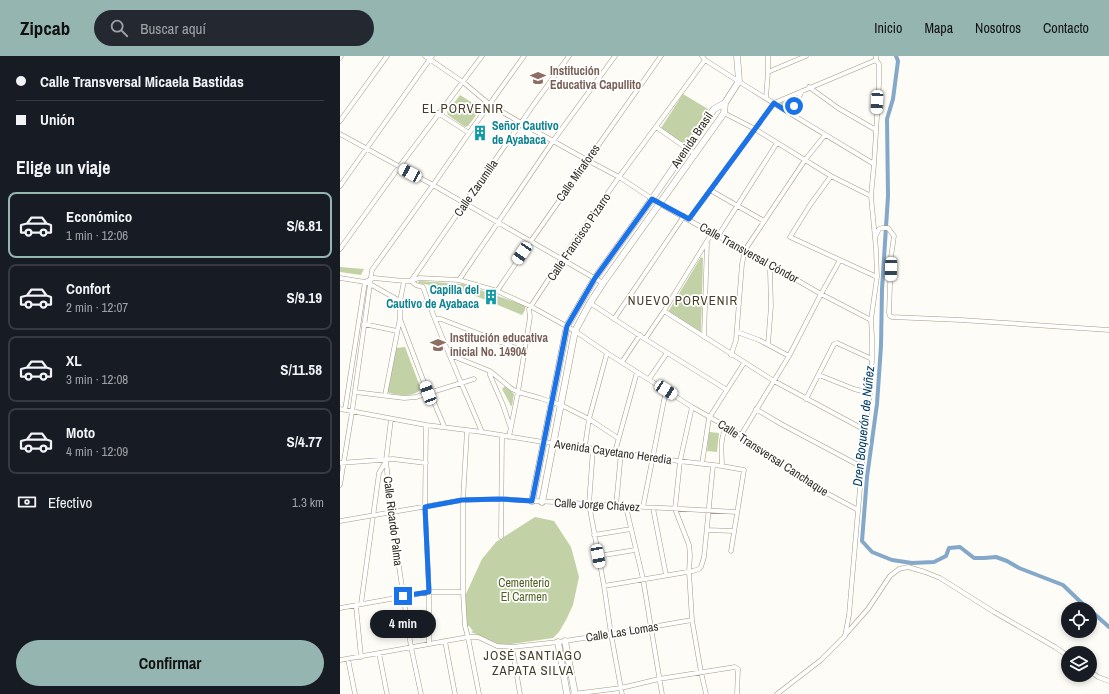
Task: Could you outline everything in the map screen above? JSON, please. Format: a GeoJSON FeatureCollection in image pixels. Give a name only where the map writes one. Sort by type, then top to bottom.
{"type":"FeatureCollection","features":[{"type":"Feature","properties":{"kind":"street"},"geometry":{"type":"LineString","coordinates":[[340,121],[387,56]]}},
{"type":"Feature","properties":{"kind":"street","name":"Calle Transversal Cóndor"},"geometry":{"type":"LineString","coordinates":[[425,56],[431,58],[489,104],[521,123],[620,177],[660,204],[772,265],[821,294],[871,320]]}},
{"type":"Feature","properties":{"kind":"street"},"geometry":{"type":"LineString","coordinates":[[340,250],[438,113],[482,56]]}},
{"type":"Feature","properties":{"kind":"street"},"geometry":{"type":"LineString","coordinates":[[342,410],[372,270],[524,56]]}},
{"type":"Feature","properties":{"kind":"street","name":"Calle Zarumilla"},"geometry":{"type":"LineString","coordinates":[[411,281],[568,56]]}},
{"type":"Feature","properties":{"kind":"street"},"geometry":{"type":"LineString","coordinates":[[459,280],[553,141],[615,56]]}},
{"type":"Feature","properties":{"kind":"street","name":"Calle Mirafores"},"geometry":{"type":"LineString","coordinates":[[497,291],[530,241],[661,56]]}},
{"type":"Feature","properties":{"kind":"street"},"geometry":{"type":"LineString","coordinates":[[724,103],[739,81],[737,56]]}},
{"type":"Feature","properties":{"kind":"street"},"geometry":{"type":"LineString","coordinates":[[766,98],[768,56]]}},
{"type":"Feature","properties":{"kind":"street"},"geometry":{"type":"LineString","coordinates":[[768,72],[806,56]]}},
{"type":"Feature","properties":{"kind":"street"},"geometry":{"type":"LineString","coordinates":[[703,57],[791,114],[874,164]]}},
{"type":"Feature","properties":{"kind":"street","name":"Calle Francisco Pizarro"},"geometry":{"type":"LineString","coordinates":[[509,437],[530,317],[529,309],[562,259],[656,127],[703,57]]}},
{"type":"Feature","properties":{"kind":"street"},"geometry":{"type":"LineString","coordinates":[[340,186],[431,58]]}},
{"type":"Feature","properties":{"kind":"street"},"geometry":{"type":"LineString","coordinates":[[689,219],[774,103],[876,58],[879,64],[871,196],[876,238],[877,277],[871,320],[872,359],[870,394],[865,430],[852,593],[845,636]]}},
{"type":"Feature","properties":{"kind":"street"},"geometry":{"type":"LineString","coordinates":[[809,88],[838,108],[876,130]]}},
{"type":"Feature","properties":{"kind":"street"},"geometry":{"type":"LineString","coordinates":[[791,114],[802,91]]}},
{"type":"Feature","properties":{"kind":"street","name":"Avenida Brasil"},"geometry":{"type":"LineString","coordinates":[[542,502],[574,330],[603,283],[724,113],[724,103]]}},
{"type":"Feature","properties":{"kind":"street","name":"Avenida Brasil"},"geometry":{"type":"LineString","coordinates":[[532,501],[567,326],[595,278],[714,109],[724,103]]}},
{"type":"Feature","properties":{"kind":"street"},"geometry":{"type":"LineString","coordinates":[[438,113],[469,133]]}},
{"type":"Feature","properties":{"kind":"street"},"geometry":{"type":"LineString","coordinates":[[724,113],[755,129],[831,176],[871,196]]}},
{"type":"Feature","properties":{"kind":"street"},"geometry":{"type":"LineString","coordinates":[[656,127],[695,154]]}},
{"type":"Feature","properties":{"kind":"street"},"geometry":{"type":"LineString","coordinates":[[340,134],[433,185],[603,283]]}},
{"type":"Feature","properties":{"kind":"street"},"geometry":{"type":"LineString","coordinates":[[731,355],[735,345],[737,332],[742,264],[745,250],[806,160],[825,135]]}},
{"type":"Feature","properties":{"kind":"street"},"geometry":{"type":"LineString","coordinates":[[718,236],[777,143]]}},
{"type":"Feature","properties":{"kind":"street"},"geometry":{"type":"LineString","coordinates":[[831,176],[810,205],[790,237],[877,277]]}},
{"type":"Feature","properties":{"kind":"street"},"geometry":{"type":"LineString","coordinates":[[710,190],[764,221]]}},
{"type":"Feature","properties":{"kind":"street"},"geometry":{"type":"LineString","coordinates":[[614,319],[684,216]]}},
{"type":"Feature","properties":{"kind":"street"},"geometry":{"type":"LineString","coordinates":[[876,238],[877,232],[882,228],[888,228],[894,236],[891,257],[889,313],[892,317],[1109,330]]}},
{"type":"Feature","properties":{"kind":"street"},"geometry":{"type":"LineString","coordinates":[[645,339],[664,312],[712,233]]}},
{"type":"Feature","properties":{"kind":"street"},"geometry":{"type":"LineString","coordinates":[[704,337],[707,243]]}},
{"type":"Feature","properties":{"kind":"street"},"geometry":{"type":"LineString","coordinates":[[741,435],[789,356],[840,260]]}},
{"type":"Feature","properties":{"kind":"street"},"geometry":{"type":"LineString","coordinates":[[768,344],[771,306],[770,271],[772,265]]}},
{"type":"Feature","properties":{"kind":"street","name":"Calle Transversal Canchaque"},"geometry":{"type":"LineString","coordinates":[[340,278],[369,282],[378,278],[404,281],[411,281],[419,278],[459,280],[497,291],[532,306],[574,330],[709,418],[741,435],[819,489],[858,510]]}},
{"type":"Feature","properties":{"kind":"street"},"geometry":{"type":"LineString","coordinates":[[385,396],[400,318],[400,301],[404,281]]}},
{"type":"Feature","properties":{"kind":"street"},"geometry":{"type":"LineString","coordinates":[[411,281],[416,285],[423,287],[482,432]]}},
{"type":"Feature","properties":{"kind":"street"},"geometry":{"type":"LineString","coordinates":[[369,282],[400,301],[430,306]]}},
{"type":"Feature","properties":{"kind":"street"},"geometry":{"type":"LineString","coordinates":[[340,485],[342,463],[355,392],[369,282]]}},
{"type":"Feature","properties":{"kind":"street"},"geometry":{"type":"LineString","coordinates":[[590,303],[727,390]]}},
{"type":"Feature","properties":{"kind":"street"},"geometry":{"type":"LineString","coordinates":[[664,312],[774,381],[865,430]]}},
{"type":"Feature","properties":{"kind":"street"},"geometry":{"type":"LineString","coordinates":[[400,318],[429,393],[444,426]]}},
{"type":"Feature","properties":{"kind":"street"},"geometry":{"type":"LineString","coordinates":[[436,319],[440,319],[524,351]]}},
{"type":"Feature","properties":{"kind":"street"},"geometry":{"type":"LineString","coordinates":[[364,324],[397,331]]}},
{"type":"Feature","properties":{"kind":"street"},"geometry":{"type":"LineString","coordinates":[[737,332],[768,344],[789,356]]}},
{"type":"Feature","properties":{"kind":"street"},"geometry":{"type":"LineString","coordinates":[[622,362],[640,335]]}},
{"type":"Feature","properties":{"kind":"street"},"geometry":{"type":"LineString","coordinates":[[806,399],[835,343],[872,359]]}},
{"type":"Feature","properties":{"kind":"street"},"geometry":{"type":"LineString","coordinates":[[585,446],[589,419],[607,352]]}},
{"type":"Feature","properties":{"kind":"street"},"geometry":{"type":"LineString","coordinates":[[649,379],[667,353]]}},
{"type":"Feature","properties":{"kind":"street"},"geometry":{"type":"LineString","coordinates":[[450,355],[490,371],[518,392],[561,405],[589,419],[618,438]]}},
{"type":"Feature","properties":{"kind":"street"},"geometry":{"type":"LineString","coordinates":[[702,464],[709,418],[744,363]]}},
{"type":"Feature","properties":{"kind":"street"},"geometry":{"type":"LineString","coordinates":[[490,371],[490,375],[504,404],[511,427]]}},
{"type":"Feature","properties":{"kind":"street"},"geometry":{"type":"LineString","coordinates":[[615,452],[637,372]]}},
{"type":"Feature","properties":{"kind":"street"},"geometry":{"type":"LineString","coordinates":[[819,375],[870,394]]}},
{"type":"Feature","properties":{"kind":"street"},"geometry":{"type":"LineString","coordinates":[[355,392],[404,398],[416,397],[474,378]]}},
{"type":"Feature","properties":{"kind":"street"},"geometry":{"type":"LineString","coordinates":[[643,507],[666,390]]}},
{"type":"Feature","properties":{"kind":"street"},"geometry":{"type":"LineString","coordinates":[[692,407],[680,461],[675,509],[689,545],[692,620],[706,694]]}},
{"type":"Feature","properties":{"kind":"street"},"geometry":{"type":"LineString","coordinates":[[756,409],[862,467]]}},
{"type":"Feature","properties":{"kind":"street","name":"Avenida Cayetano Heredia"},"geometry":{"type":"LineString","coordinates":[[342,410],[426,425],[444,426],[543,442],[585,446],[593,449],[744,470],[737,512]]}},
{"type":"Feature","properties":{"kind":"street","name":"Calle Ricardo Palma"},"geometry":{"type":"LineString","coordinates":[[391,419],[386,460],[391,513],[411,647],[421,694]]}},
{"type":"Feature","properties":{"kind":"street"},"geometry":{"type":"LineString","coordinates":[[426,425],[425,507],[429,592],[429,644]]}},
{"type":"Feature","properties":{"kind":"street"},"geometry":{"type":"LineString","coordinates":[[722,466],[722,436],[723,431],[727,428]]}},
{"type":"Feature","properties":{"kind":"street"},"geometry":{"type":"LineString","coordinates":[[468,430],[462,500],[463,592],[465,626],[479,694]]}},
{"type":"Feature","properties":{"kind":"street"},"geometry":{"type":"LineString","coordinates":[[501,537],[502,435]]}},
{"type":"Feature","properties":{"kind":"street"},"geometry":{"type":"LineString","coordinates":[[593,449],[589,504],[604,586],[610,634],[622,694]]}},
{"type":"Feature","properties":{"kind":"street"},"geometry":{"type":"LineString","coordinates":[[616,506],[621,452]]}},
{"type":"Feature","properties":{"kind":"street"},"geometry":{"type":"LineString","coordinates":[[342,463],[386,460],[426,463]]}},
{"type":"Feature","properties":{"kind":"street"},"geometry":{"type":"LineString","coordinates":[[361,604],[379,473],[386,460]]}},
{"type":"Feature","properties":{"kind":"street"},"geometry":{"type":"LineString","coordinates":[[604,586],[699,569],[704,557],[714,466]]}},
{"type":"Feature","properties":{"kind":"street","name":"Calle Jorge Chávez"},"geometry":{"type":"LineString","coordinates":[[340,521],[462,500],[501,499],[737,512]]}},
{"type":"Feature","properties":{"kind":"street"},"geometry":{"type":"LineString","coordinates":[[626,506],[635,550],[643,579],[662,694]]}},
{"type":"Feature","properties":{"kind":"street"},"geometry":{"type":"LineString","coordinates":[[653,508],[666,575]]}},
{"type":"Feature","properties":{"kind":"street"},"geometry":{"type":"LineString","coordinates":[[731,551],[737,512]]}},
{"type":"Feature","properties":{"kind":"street"},"geometry":{"type":"LineString","coordinates":[[594,535],[631,528]]}},
{"type":"Feature","properties":{"kind":"street"},"geometry":{"type":"LineString","coordinates":[[707,530],[734,532]]}},
{"type":"Feature","properties":{"kind":"street"},"geometry":{"type":"LineString","coordinates":[[598,556],[635,550]]}},
{"type":"Feature","properties":{"kind":"street"},"geometry":{"type":"LineString","coordinates":[[777,694],[822,660],[868,609],[890,576],[898,569],[908,567],[940,578],[1061,651]]}},
{"type":"Feature","properties":{"kind":"street"},"geometry":{"type":"LineString","coordinates":[[340,608],[429,592],[463,592]]}},
{"type":"Feature","properties":{"kind":"street"},"geometry":{"type":"LineString","coordinates":[[356,606],[361,657]]}},
{"type":"Feature","properties":{"kind":"street","name":"Calle Las Lomas"},"geometry":{"type":"LineString","coordinates":[[340,660],[468,637],[478,637],[497,646],[512,647],[565,641],[651,628],[692,620]]}},
{"type":"Feature","properties":{"kind":"street"},"geometry":{"type":"LineString","coordinates":[[445,640],[454,694]]}},
{"type":"Feature","properties":{"kind":"street"},"geometry":{"type":"LineString","coordinates":[[565,641],[575,694],[621,688],[659,679],[735,667],[738,669],[737,694]]}},
{"type":"Feature","properties":{"kind":"street"},"geometry":{"type":"LineString","coordinates":[[558,642],[567,694]]}},
{"type":"Feature","properties":{"kind":"street"},"geometry":{"type":"LineString","coordinates":[[512,647],[520,694]]}},
{"type":"Feature","properties":{"kind":"street"},"geometry":{"type":"LineString","coordinates":[[379,653],[387,694]]}},
{"type":"Feature","properties":{"kind":"street"},"geometry":{"type":"LineString","coordinates":[[348,659],[355,694]]}},
{"type":"Feature","properties":{"kind":"street"},"geometry":{"type":"LineString","coordinates":[[1097,676],[1109,681]]}},
{"type":"Feature","properties":{"kind":"green space"},"geometry":{"type":"Polygon","coordinates":[[[683,94],[708,109],[683,147],[659,131],[683,94]]]}},
{"type":"Feature","properties":{"kind":"green space"},"geometry":{"type":"Polygon","coordinates":[[[460,95],[479,107],[480,110],[468,126],[465,127],[448,115],[447,112],[460,95]]]}},
{"type":"Feature","properties":{"kind":"green space"},"geometry":{"type":"Polygon","coordinates":[[[793,97],[795,100],[787,109],[779,104],[793,97]]]}},
{"type":"Feature","properties":{"kind":"green space"},"geometry":{"type":"Polygon","coordinates":[[[701,257],[703,258],[701,333],[668,312],[701,257]]]}},
{"type":"Feature","properties":{"kind":"green space"},"geometry":{"type":"Polygon","coordinates":[[[340,267],[364,269],[361,275],[340,272],[340,267]]]}},
{"type":"Feature","properties":{"kind":"green space"},"geometry":{"type":"Polygon","coordinates":[[[419,281],[463,284],[524,305],[525,310],[522,315],[461,290],[418,283],[419,281]]]}},
{"type":"Feature","properties":{"kind":"green space"},"geometry":{"type":"Polygon","coordinates":[[[405,347],[421,389],[410,395],[389,393],[387,390],[396,348],[405,347]]]}},
{"type":"Feature","properties":{"kind":"green space"},"geometry":{"type":"Polygon","coordinates":[[[505,386],[514,394],[512,406],[502,389],[505,386]]]}},
{"type":"Feature","properties":{"kind":"green space"},"geometry":{"type":"Polygon","coordinates":[[[709,432],[719,433],[717,452],[707,451],[709,432]]]}},
{"type":"Feature","properties":{"kind":"green space","name":"Cementerio El Carmen"},"geometry":{"type":"Polygon","coordinates":[[[535,517],[554,521],[571,547],[579,577],[573,605],[559,632],[553,638],[505,645],[499,644],[471,632],[473,631],[469,626],[466,626],[465,596],[482,559],[496,542],[535,517]]]}},
{"type":"Feature","properties":{"kind":"waterway","name":"Dren Boquerón de Núñez"},"geometry":{"type":"LineString","coordinates":[[896,56],[898,61],[893,99],[887,119],[888,196],[877,404],[867,477],[862,541],[872,552],[892,560],[912,563],[934,562],[946,556],[949,548],[960,547],[974,558],[996,557],[1019,568],[1063,585],[1081,602]]}},
{"type":"Feature","properties":{"kind":"waterway","name":"Dren Boquerón de Núñez"},"geometry":{"type":"LineString","coordinates":[[1097,616],[1109,627]]}},
{"type":"Feature","properties":{"kind":"place","name":"Institución Educativa Capullito"},"geometry":{"type":"Point","coordinates":[538,78]}},
{"type":"Feature","properties":{"kind":"place","name":"Señor Cautivo de Ayabaca"},"geometry":{"type":"Point","coordinates":[480,133]}},
{"type":"Feature","properties":{"kind":"place","name":"Capilla del Cautivo de Ayabaca"},"geometry":{"type":"Point","coordinates":[491,297]}},
{"type":"Feature","properties":{"kind":"place","name":"Institución educativa inicial No. 14904"},"geometry":{"type":"Point","coordinates":[438,345]}},
{"type":"Feature","properties":{"kind":"district","name":"EL PORVENIR"},"geometry":{"type":"Point","coordinates":[463,108]}},
{"type":"Feature","properties":{"kind":"district","name":"NUEVO PORVENIR"},"geometry":{"type":"Point","coordinates":[683,300]}},
{"type":"Feature","properties":{"kind":"district","name":"JOSÉ SANTIAGO ZAPATA SILVA"},"geometry":{"type":"Point","coordinates":[533,662]}},
{"type":"Feature","properties":{"kind":"route"},"geometry":{"type":"LineString","coordinates":[[403,596],[429,592],[425,507],[462,500],[501,499],[532,501],[567,326],[595,278],[652,199],[689,219],[774,103],[791,114],[794,106]]}}]}
